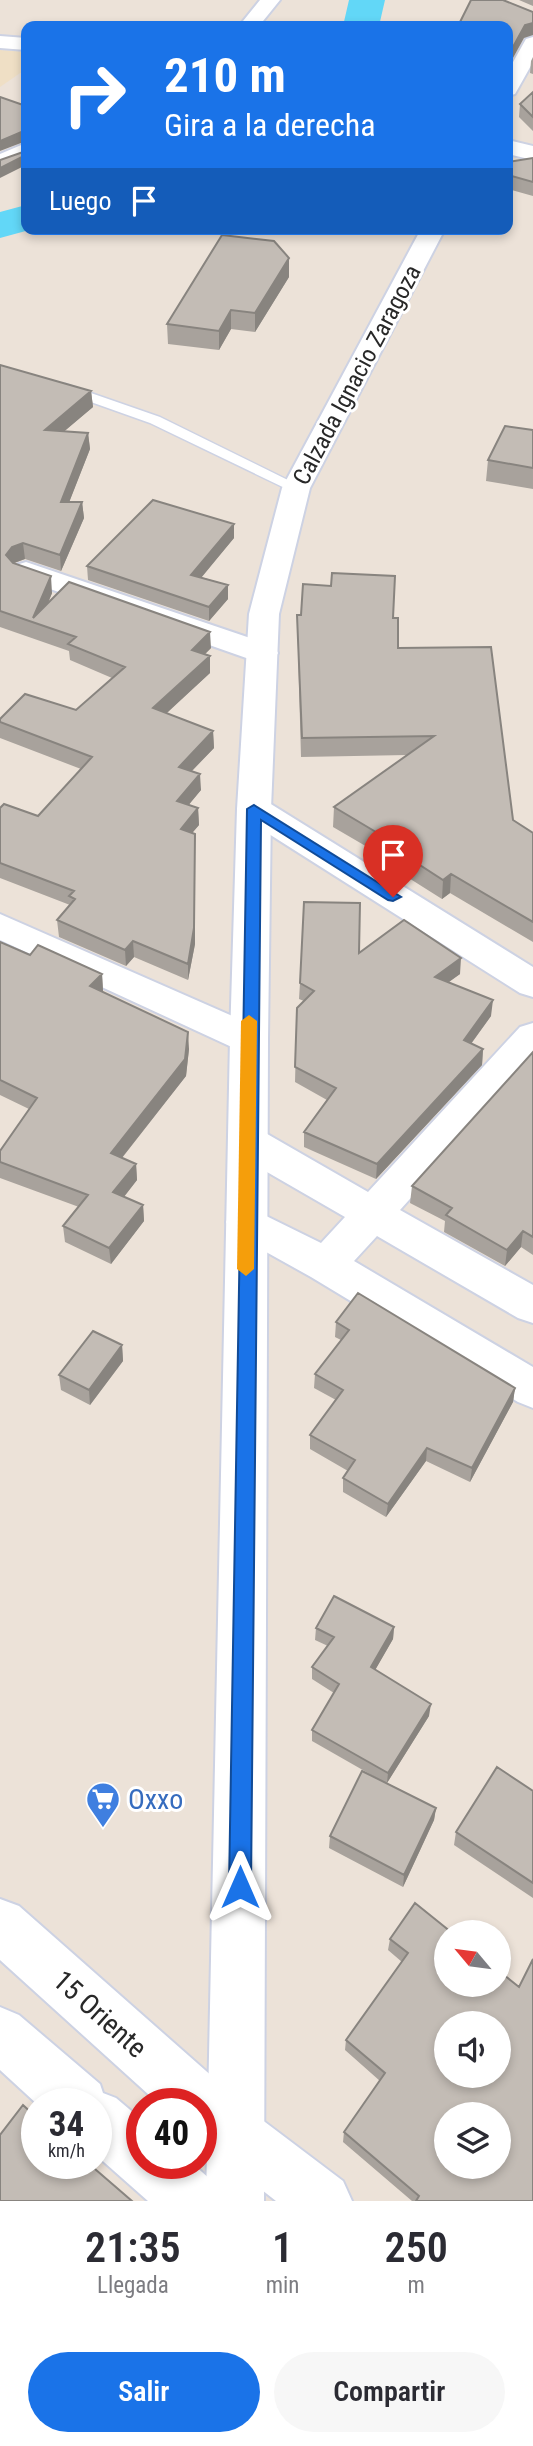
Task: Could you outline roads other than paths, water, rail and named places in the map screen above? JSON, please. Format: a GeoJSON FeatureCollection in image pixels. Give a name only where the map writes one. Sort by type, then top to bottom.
{"type":"FeatureCollection","features":[{"type":"Feature","properties":{"kind":"street"},"geometry":{"type":"LineString","coordinates":[[253,21],[270,0]]}},
{"type":"Feature","properties":{"kind":"street"},"geometry":{"type":"LineString","coordinates":[[0,42],[21,44]]}},
{"type":"Feature","properties":{"kind":"street"},"geometry":{"type":"LineString","coordinates":[[513,81],[533,43]]}},
{"type":"Feature","properties":{"kind":"street"},"geometry":{"type":"LineString","coordinates":[[513,148],[533,153]]}},
{"type":"Feature","properties":{"kind":"street"},"geometry":{"type":"LineString","coordinates":[[0,163],[21,152]]}},
{"type":"Feature","properties":{"kind":"street","name":"Calzada Ignacio Zaragoza"},"geometry":{"type":"LineString","coordinates":[[214,2088],[246,1222],[254,809],[264,614],[296,488],[430,235]]}},
{"type":"Feature","properties":{"kind":"street"},"geometry":{"type":"LineString","coordinates":[[26,570],[263,653]]}},
{"type":"Feature","properties":{"kind":"street"},"geometry":{"type":"LineString","coordinates":[[254,809],[533,984]]}},
{"type":"Feature","properties":{"kind":"street"},"geometry":{"type":"LineString","coordinates":[[0,926],[249,1039]]}},
{"type":"Feature","properties":{"kind":"street"},"geometry":{"type":"LineString","coordinates":[[326,1265],[533,1037]]}},
{"type":"Feature","properties":{"kind":"street"},"geometry":{"type":"LineString","coordinates":[[248,1142],[374,1212],[533,1306]]}},
{"type":"Feature","properties":{"kind":"street"},"geometry":{"type":"LineString","coordinates":[[246,1222],[326,1265],[533,1389]]}},
{"type":"Feature","properties":{"kind":"street","name":"15 Oriente"},"geometry":{"type":"LineString","coordinates":[[0,1926],[183,2088]]}},
{"type":"Feature","properties":{"kind":"street"},"geometry":{"type":"LineString","coordinates":[[0,2035],[61,2088]]}},
{"type":"Feature","properties":{"kind":"street","name":"15 Oriente"},"geometry":{"type":"LineString","coordinates":[[217,2118],[323,2201]]}},
{"type":"Feature","properties":{"kind":"street","name":"Calzada Ignacio Zaragoza"},"geometry":{"type":"LineString","coordinates":[[217,2131],[235,2201]]}},
{"type":"Feature","properties":{"kind":"street"},"geometry":{"type":"LineString","coordinates":[[112,2132],[126,2143]]}},
{"type":"Feature","properties":{"kind":"street"},"geometry":{"type":"LineString","coordinates":[[167,2179],[192,2201]]}},
{"type":"Feature","properties":{"kind":"lane"},"geometry":{"type":"LineString","coordinates":[[52,384],[155,420],[296,488]]}},
{"type":"Feature","properties":{"kind":"waterway"},"geometry":{"type":"LineString","coordinates":[[362,21],[367,0]]}},
{"type":"Feature","properties":{"kind":"waterway"},"geometry":{"type":"LineString","coordinates":[[0,225],[21,219]]}},
{"type":"Feature","properties":{"kind":"place","name":"Oxxo"},"geometry":{"type":"Point","coordinates":[103,1829]}}]}
